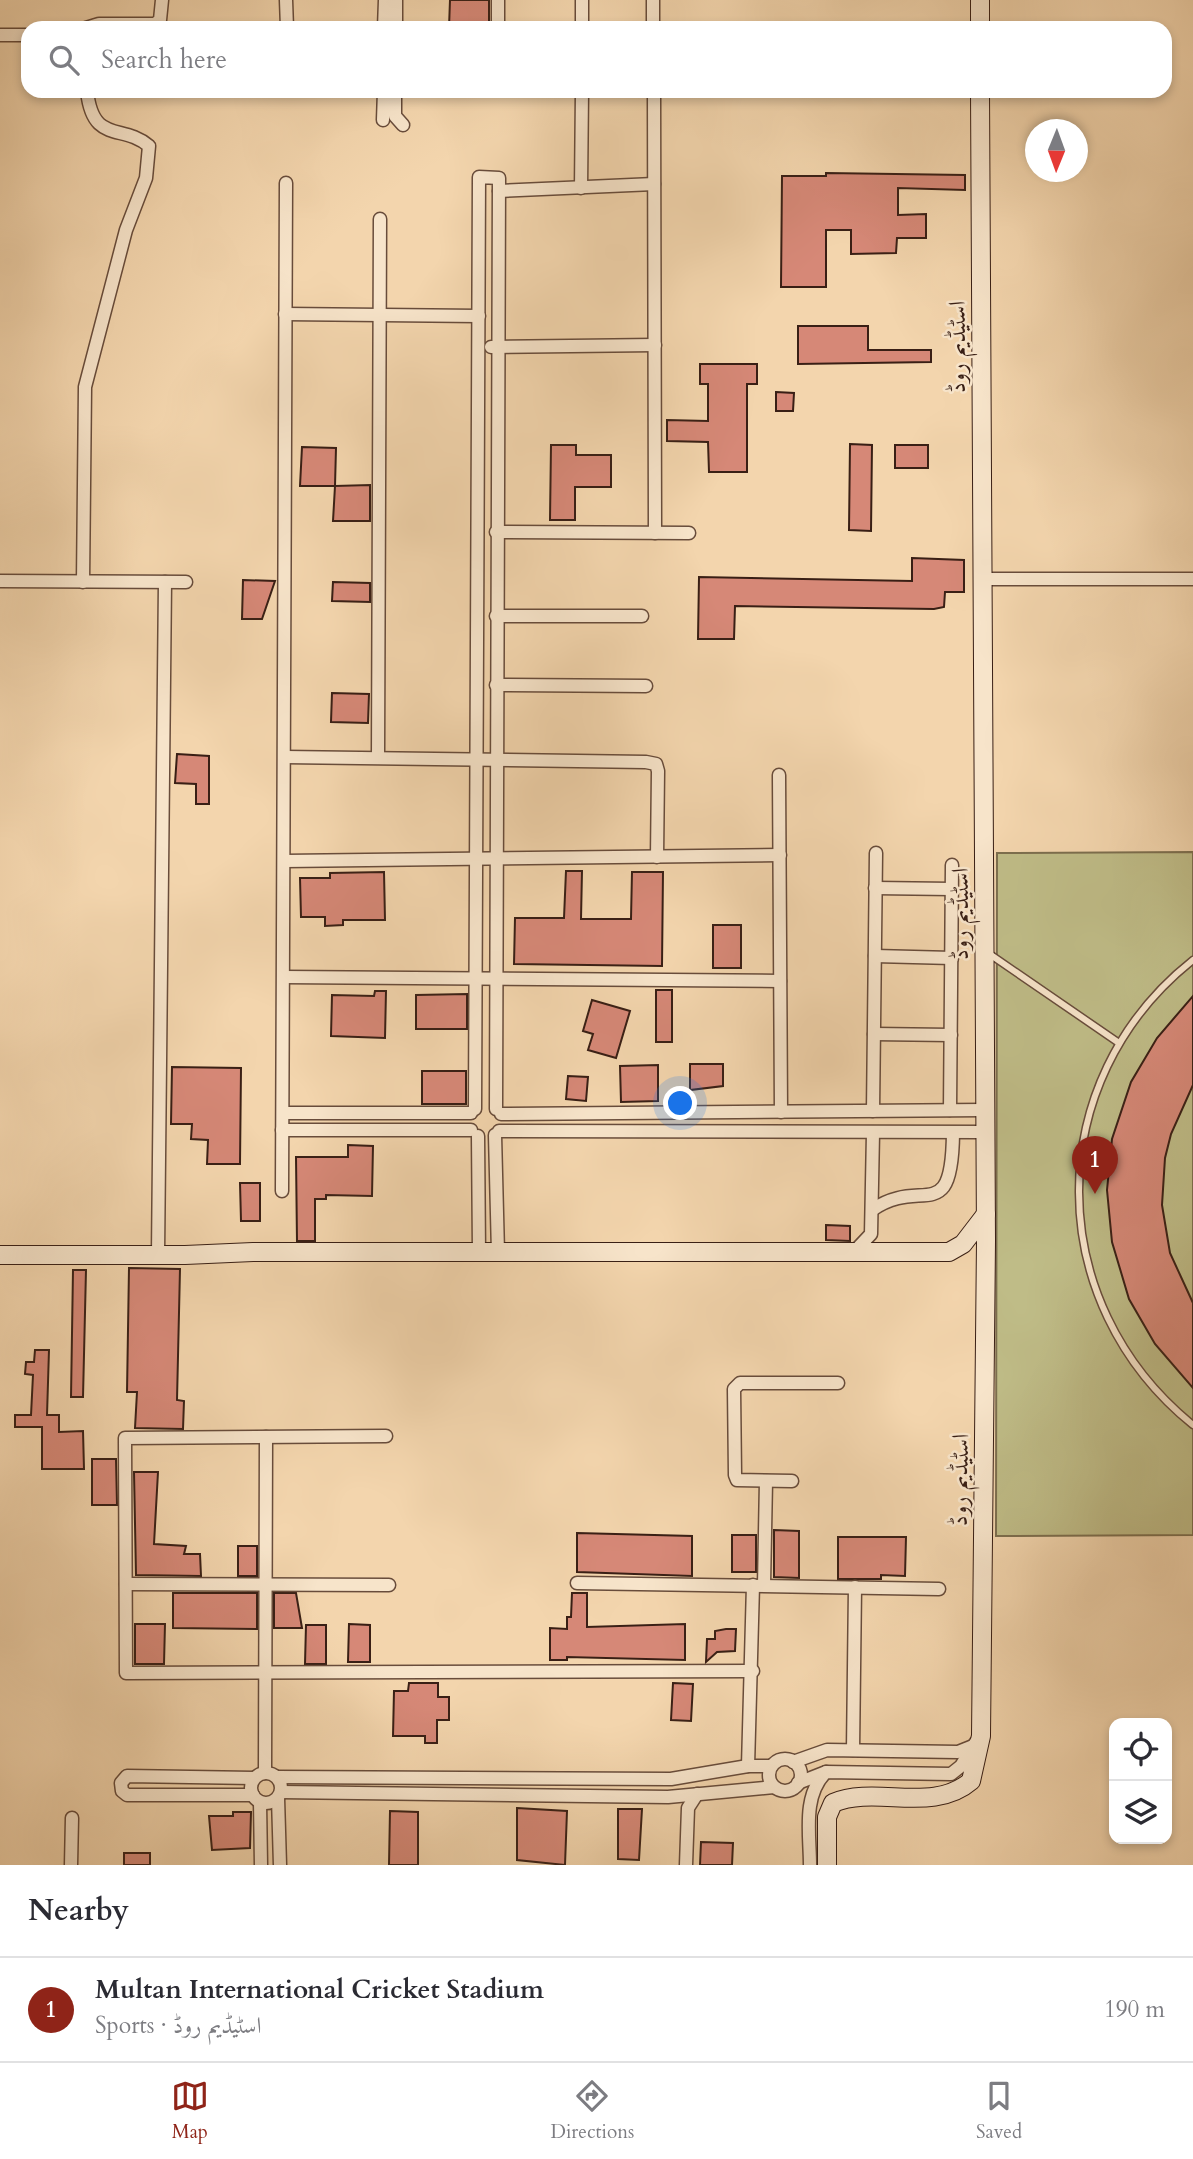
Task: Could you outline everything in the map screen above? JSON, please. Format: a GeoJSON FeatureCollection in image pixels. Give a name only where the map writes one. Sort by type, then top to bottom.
{"type":"FeatureCollection","features":[{"type":"Feature","properties":{"kind":"main road"},"geometry":{"type":"LineString","coordinates":[[980,0],[980,21]]}},
{"type":"Feature","properties":{"kind":"main road","name":"اسٹیڈیم روڈ"},"geometry":{"type":"LineString","coordinates":[[827,1865],[827,1817],[834,1803],[856,1797],[931,1797],[954,1792],[971,1781],[977,1741],[986,1214],[980,98]]}},
{"type":"Feature","properties":{"kind":"main road"},"geometry":{"type":"LineString","coordinates":[[0,1255],[949,1252],[963,1244],[986,1214]]}},
{"type":"Feature","properties":{"kind":"street"},"geometry":{"type":"LineString","coordinates":[[159,21],[162,0]]}},
{"type":"Feature","properties":{"kind":"street"},"geometry":{"type":"LineString","coordinates":[[286,0],[287,21]]}},
{"type":"Feature","properties":{"kind":"street"},"geometry":{"type":"LineString","coordinates":[[384,21],[385,0]]}},
{"type":"Feature","properties":{"kind":"street"},"geometry":{"type":"LineString","coordinates":[[396,0],[396,21]]}},
{"type":"Feature","properties":{"kind":"street"},"geometry":{"type":"LineString","coordinates":[[498,0],[498,21]]}},
{"type":"Feature","properties":{"kind":"street"},"geometry":{"type":"LineString","coordinates":[[582,0],[582,21]]}},
{"type":"Feature","properties":{"kind":"street"},"geometry":{"type":"LineString","coordinates":[[653,0],[653,21]]}},
{"type":"Feature","properties":{"kind":"street"},"geometry":{"type":"LineString","coordinates":[[0,35],[21,36]]}},
{"type":"Feature","properties":{"kind":"street"},"geometry":{"type":"LineString","coordinates":[[83,582],[85,387],[125,230],[146,178],[149,146],[96,122],[89,109],[88,98]]}},
{"type":"Feature","properties":{"kind":"street"},"geometry":{"type":"LineString","coordinates":[[383,120],[384,98]]}},
{"type":"Feature","properties":{"kind":"street"},"geometry":{"type":"LineString","coordinates":[[395,98],[395,116],[403,125]]}},
{"type":"Feature","properties":{"kind":"street"},"geometry":{"type":"LineString","coordinates":[[581,188],[582,98]]}},
{"type":"Feature","properties":{"kind":"street"},"geometry":{"type":"LineString","coordinates":[[653,98],[655,533]]}},
{"type":"Feature","properties":{"kind":"street"},"geometry":{"type":"LineString","coordinates":[[479,1253],[473,1111],[477,860],[479,177],[499,178],[496,531],[498,1253]]}},
{"type":"Feature","properties":{"kind":"street"},"geometry":{"type":"LineString","coordinates":[[282,1191],[286,183]]}},
{"type":"Feature","properties":{"kind":"street"},"geometry":{"type":"LineString","coordinates":[[499,191],[654,184]]}},
{"type":"Feature","properties":{"kind":"street"},"geometry":{"type":"LineString","coordinates":[[378,757],[380,219]]}},
{"type":"Feature","properties":{"kind":"street"},"geometry":{"type":"LineString","coordinates":[[285,314],[479,316]]}},
{"type":"Feature","properties":{"kind":"street"},"geometry":{"type":"LineString","coordinates":[[479,348],[655,345]]}},
{"type":"Feature","properties":{"kind":"street"},"geometry":{"type":"LineString","coordinates":[[496,531],[689,533]]}},
{"type":"Feature","properties":{"kind":"street"},"geometry":{"type":"LineString","coordinates":[[982,579],[1193,579]]}},
{"type":"Feature","properties":{"kind":"street"},"geometry":{"type":"LineString","coordinates":[[0,581],[186,583]]}},
{"type":"Feature","properties":{"kind":"street"},"geometry":{"type":"LineString","coordinates":[[158,1254],[165,582]]}},
{"type":"Feature","properties":{"kind":"street"},"geometry":{"type":"LineString","coordinates":[[496,616],[642,616]]}},
{"type":"Feature","properties":{"kind":"street"},"geometry":{"type":"LineString","coordinates":[[496,685],[646,686]]}},
{"type":"Feature","properties":{"kind":"street"},"geometry":{"type":"LineString","coordinates":[[285,757],[496,757],[656,764],[657,857]]}},
{"type":"Feature","properties":{"kind":"street"},"geometry":{"type":"LineString","coordinates":[[779,775],[781,1112]]}},
{"type":"Feature","properties":{"kind":"street"},"geometry":{"type":"LineString","coordinates":[[873,1111],[876,852]]}},
{"type":"Feature","properties":{"kind":"street"},"geometry":{"type":"LineString","coordinates":[[285,861],[779,855]]}},
{"type":"Feature","properties":{"kind":"street"},"geometry":{"type":"LineString","coordinates":[[950,1110],[952,865]]}},
{"type":"Feature","properties":{"kind":"street"},"geometry":{"type":"LineString","coordinates":[[875,888],[952,889]]}},
{"type":"Feature","properties":{"kind":"street"},"geometry":{"type":"LineString","coordinates":[[875,956],[952,958]]}},
{"type":"Feature","properties":{"kind":"street"},"geometry":{"type":"LineString","coordinates":[[284,977],[780,981]]}},
{"type":"Feature","properties":{"kind":"street"},"geometry":{"type":"LineString","coordinates":[[874,1034],[951,1035]]}},
{"type":"Feature","properties":{"kind":"street"},"geometry":{"type":"LineString","coordinates":[[282,1113],[473,1111],[488,1105],[498,1111],[984,1110]]}},
{"type":"Feature","properties":{"kind":"street"},"geometry":{"type":"LineString","coordinates":[[282,1130],[474,1133],[985,1132]]}},
{"type":"Feature","properties":{"kind":"street"},"geometry":{"type":"LineString","coordinates":[[854,1252],[871,1234],[873,1133]]}},
{"type":"Feature","properties":{"kind":"street"},"geometry":{"type":"LineString","coordinates":[[872,1210],[895,1198],[929,1197],[943,1189],[949,1181],[953,1166],[953,1133]]}},
{"type":"Feature","properties":{"kind":"street"},"geometry":{"type":"LineString","coordinates":[[792,1481],[737,1480],[734,1475],[734,1389],[740,1383],[838,1383]]}},
{"type":"Feature","properties":{"kind":"street"},"geometry":{"type":"LineString","coordinates":[[386,1436],[125,1438],[127,1673],[753,1671]]}},
{"type":"Feature","properties":{"kind":"street"},"geometry":{"type":"LineString","coordinates":[[261,1865],[256,1799],[265,1776],[266,1437]]}},
{"type":"Feature","properties":{"kind":"street"},"geometry":{"type":"LineString","coordinates":[[748,1766],[766,1481]]}},
{"type":"Feature","properties":{"kind":"street"},"geometry":{"type":"LineString","coordinates":[[578,1583],[939,1588]]}},
{"type":"Feature","properties":{"kind":"street"},"geometry":{"type":"LineString","coordinates":[[126,1584],[389,1585]]}},
{"type":"Feature","properties":{"kind":"street"},"geometry":{"type":"LineString","coordinates":[[853,1750],[855,1587]]}},
{"type":"Feature","properties":{"kind":"street"},"geometry":{"type":"LineString","coordinates":[[793,1762],[827,1750],[958,1752],[977,1741]]}},
{"type":"Feature","properties":{"kind":"street"},"geometry":{"type":"LineString","coordinates":[[771,1766],[748,1766],[671,1779],[127,1776],[121,1783],[122,1791],[127,1795],[256,1799],[270,1803],[280,1795],[668,1797],[774,1787],[788,1791],[798,1783],[826,1772],[951,1774],[961,1766],[977,1741]]}},
{"type":"Feature","properties":{"kind":"street"},"geometry":{"type":"LineString","coordinates":[[774,1787],[768,1773],[771,1766],[781,1759],[793,1762],[799,1767],[798,1783]]}},
{"type":"Feature","properties":{"kind":"street"},"geometry":{"type":"LineString","coordinates":[[810,1865],[810,1798],[826,1772]]}},
{"type":"Feature","properties":{"kind":"street"},"geometry":{"type":"LineString","coordinates":[[265,1776],[280,1795],[280,1865]]}},
{"type":"Feature","properties":{"kind":"street"},"geometry":{"type":"LineString","coordinates":[[686,1865],[688,1808],[697,1794]]}},
{"type":"Feature","properties":{"kind":"street"},"geometry":{"type":"LineString","coordinates":[[71,1865],[72,1818]]}},
{"type":"Feature","properties":{"kind":"lane"},"geometry":{"type":"LineString","coordinates":[[985,951],[1119,1043]]}},
{"type":"Feature","properties":{"kind":"lane"},"geometry":{"type":"LineString","coordinates":[[1193,960],[1147,1003],[1119,1043],[1099,1083],[1086,1126],[1078,1194],[1082,1239],[1097,1294],[1121,1345],[1155,1390],[1193,1425]]}},
{"type":"Feature","properties":{"kind":"shaded area"},"geometry":{"type":"Polygon","coordinates":[[[1193,852],[1193,1535],[996,1536],[997,853],[1193,852]]]}},
{"type":"Feature","properties":{"kind":"building"},"geometry":{"type":"Polygon","coordinates":[[[450,0],[489,0],[489,21],[449,21],[450,0]]]}},
{"type":"Feature","properties":{"kind":"building"},"geometry":{"type":"Polygon","coordinates":[[[826,173],[965,175],[965,190],[898,188],[898,215],[926,214],[926,238],[897,238],[896,253],[851,254],[851,230],[826,230],[826,287],[781,287],[782,176],[826,176],[826,173]]]}},
{"type":"Feature","properties":{"kind":"building"},"geometry":{"type":"Polygon","coordinates":[[[798,326],[868,326],[868,350],[931,350],[931,362],[798,364],[798,326]]]}},
{"type":"Feature","properties":{"kind":"building"},"geometry":{"type":"Polygon","coordinates":[[[700,364],[757,364],[757,384],[747,384],[747,472],[709,472],[708,442],[667,441],[667,420],[708,421],[708,384],[700,384],[700,364]]]}},
{"type":"Feature","properties":{"kind":"building"},"geometry":{"type":"Polygon","coordinates":[[[776,392],[794,393],[793,411],[776,411],[776,392]]]}},
{"type":"Feature","properties":{"kind":"building"},"geometry":{"type":"Polygon","coordinates":[[[850,444],[872,445],[871,531],[849,530],[850,444]]]}},
{"type":"Feature","properties":{"kind":"building"},"geometry":{"type":"Polygon","coordinates":[[[551,445],[576,445],[576,455],[611,455],[611,487],[575,487],[575,520],[550,520],[551,445]]]}},
{"type":"Feature","properties":{"kind":"building"},"geometry":{"type":"Polygon","coordinates":[[[895,445],[928,445],[928,468],[895,468],[895,445]]]}},
{"type":"Feature","properties":{"kind":"building"},"geometry":{"type":"Polygon","coordinates":[[[302,447],[336,448],[335,486],[300,486],[302,447]]]}},
{"type":"Feature","properties":{"kind":"building"},"geometry":{"type":"Polygon","coordinates":[[[370,485],[370,521],[333,521],[335,486],[370,485]]]}},
{"type":"Feature","properties":{"kind":"building"},"geometry":{"type":"Polygon","coordinates":[[[912,558],[964,560],[964,592],[945,592],[944,607],[934,609],[735,606],[734,639],[698,639],[699,577],[912,581],[912,558]]]}},
{"type":"Feature","properties":{"kind":"building"},"geometry":{"type":"Polygon","coordinates":[[[243,580],[275,581],[262,619],[242,619],[243,580]]]}},
{"type":"Feature","properties":{"kind":"building"},"geometry":{"type":"Polygon","coordinates":[[[333,582],[370,583],[370,602],[332,601],[333,582]]]}},
{"type":"Feature","properties":{"kind":"building"},"geometry":{"type":"Polygon","coordinates":[[[332,693],[369,694],[368,723],[331,722],[332,693]]]}},
{"type":"Feature","properties":{"kind":"building"},"geometry":{"type":"Polygon","coordinates":[[[177,754],[209,756],[209,804],[196,804],[196,784],[175,783],[177,754]]]}},
{"type":"Feature","properties":{"kind":"building"},"geometry":{"type":"Polygon","coordinates":[[[566,871],[582,871],[581,919],[631,919],[632,872],[663,872],[662,966],[514,964],[515,918],[564,918],[566,871]]]}},
{"type":"Feature","properties":{"kind":"building"},"geometry":{"type":"Polygon","coordinates":[[[384,872],[385,920],[343,920],[343,925],[325,926],[325,917],[301,917],[300,878],[330,878],[330,873],[384,872]]]}},
{"type":"Feature","properties":{"kind":"building"},"geometry":{"type":"Polygon","coordinates":[[[713,925],[741,925],[741,968],[713,968],[713,925]]]}},
{"type":"Feature","properties":{"kind":"building"},"geometry":{"type":"Polygon","coordinates":[[[656,990],[672,990],[672,1042],[656,1042],[656,990]]]}},
{"type":"Feature","properties":{"kind":"building"},"geometry":{"type":"Polygon","coordinates":[[[375,991],[386,991],[385,1038],[331,1036],[332,995],[374,996],[375,991]]]}},
{"type":"Feature","properties":{"kind":"building"},"geometry":{"type":"Polygon","coordinates":[[[467,994],[467,1029],[416,1029],[416,995],[467,994]]]}},
{"type":"Feature","properties":{"kind":"building"},"geometry":{"type":"Polygon","coordinates":[[[1193,996],[1193,1085],[1171,1134],[1165,1158],[1162,1205],[1170,1253],[1193,1303],[1193,1388],[1155,1344],[1129,1299],[1112,1242],[1107,1190],[1112,1139],[1131,1082],[1157,1038],[1193,996]]]}},
{"type":"Feature","properties":{"kind":"building"},"geometry":{"type":"Polygon","coordinates":[[[592,1000],[630,1011],[616,1058],[588,1050],[593,1034],[583,1031],[592,1000]]]}},
{"type":"Feature","properties":{"kind":"building"},"geometry":{"type":"Polygon","coordinates":[[[690,1064],[723,1064],[723,1086],[690,1090],[690,1064]]]}},
{"type":"Feature","properties":{"kind":"building"},"geometry":{"type":"Polygon","coordinates":[[[658,1065],[658,1101],[621,1102],[620,1066],[658,1065]]]}},
{"type":"Feature","properties":{"kind":"building"},"geometry":{"type":"Polygon","coordinates":[[[172,1067],[241,1068],[240,1164],[207,1164],[208,1140],[191,1139],[192,1124],[171,1124],[172,1067]]]}},
{"type":"Feature","properties":{"kind":"building"},"geometry":{"type":"Polygon","coordinates":[[[422,1071],[466,1071],[466,1104],[422,1104],[422,1071]]]}},
{"type":"Feature","properties":{"kind":"building"},"geometry":{"type":"Polygon","coordinates":[[[568,1076],[588,1077],[586,1101],[566,1099],[568,1076]]]}},
{"type":"Feature","properties":{"kind":"building"},"geometry":{"type":"Polygon","coordinates":[[[348,1145],[373,1146],[372,1196],[326,1195],[326,1199],[315,1199],[315,1241],[297,1241],[296,1157],[348,1157],[348,1145]]]}},
{"type":"Feature","properties":{"kind":"building"},"geometry":{"type":"Polygon","coordinates":[[[240,1183],[260,1183],[260,1221],[241,1221],[240,1183]]]}},
{"type":"Feature","properties":{"kind":"building"},"geometry":{"type":"Polygon","coordinates":[[[826,1225],[850,1226],[850,1241],[826,1240],[826,1225]]]}},
{"type":"Feature","properties":{"kind":"building"},"geometry":{"type":"Polygon","coordinates":[[[129,1268],[180,1269],[177,1400],[184,1401],[183,1429],[135,1428],[137,1392],[127,1392],[129,1268]]]}},
{"type":"Feature","properties":{"kind":"building"},"geometry":{"type":"Polygon","coordinates":[[[73,1270],[86,1270],[83,1397],[71,1397],[73,1270]]]}},
{"type":"Feature","properties":{"kind":"building"},"geometry":{"type":"Polygon","coordinates":[[[35,1350],[49,1350],[47,1415],[59,1415],[59,1432],[83,1431],[84,1469],[42,1469],[42,1427],[15,1427],[15,1415],[31,1415],[33,1375],[25,1374],[26,1362],[34,1362],[35,1350]]]}},
{"type":"Feature","properties":{"kind":"building"},"geometry":{"type":"Polygon","coordinates":[[[92,1459],[116,1459],[117,1505],[92,1505],[92,1459]]]}},
{"type":"Feature","properties":{"kind":"building"},"geometry":{"type":"Polygon","coordinates":[[[134,1472],[158,1472],[154,1544],[186,1546],[184,1554],[200,1554],[201,1576],[136,1575],[134,1472]]]}},
{"type":"Feature","properties":{"kind":"building"},"geometry":{"type":"Polygon","coordinates":[[[774,1530],[799,1531],[799,1578],[774,1577],[774,1530]]]}},
{"type":"Feature","properties":{"kind":"building"},"geometry":{"type":"Polygon","coordinates":[[[577,1533],[692,1536],[692,1576],[577,1572],[577,1533]]]}},
{"type":"Feature","properties":{"kind":"building"},"geometry":{"type":"Polygon","coordinates":[[[732,1535],[756,1535],[756,1572],[732,1572],[732,1535]]]}},
{"type":"Feature","properties":{"kind":"building"},"geometry":{"type":"Polygon","coordinates":[[[838,1537],[906,1537],[905,1576],[838,1579],[838,1537]]]}},
{"type":"Feature","properties":{"kind":"building"},"geometry":{"type":"Polygon","coordinates":[[[238,1546],[257,1546],[257,1576],[238,1576],[238,1546]]]}},
{"type":"Feature","properties":{"kind":"building"},"geometry":{"type":"Polygon","coordinates":[[[173,1593],[257,1593],[257,1629],[173,1628],[173,1593]]]}},
{"type":"Feature","properties":{"kind":"building"},"geometry":{"type":"Polygon","coordinates":[[[274,1593],[296,1593],[302,1628],[274,1628],[274,1593]]]}},
{"type":"Feature","properties":{"kind":"building"},"geometry":{"type":"Polygon","coordinates":[[[572,1593],[587,1593],[587,1627],[685,1624],[685,1660],[567,1657],[567,1660],[550,1660],[550,1628],[567,1629],[567,1617],[571,1617],[572,1593]]]}},
{"type":"Feature","properties":{"kind":"building"},"geometry":{"type":"Polygon","coordinates":[[[135,1624],[165,1624],[164,1664],[135,1664],[135,1624]]]}},
{"type":"Feature","properties":{"kind":"building"},"geometry":{"type":"Polygon","coordinates":[[[349,1624],[370,1625],[370,1662],[348,1662],[349,1624]]]}},
{"type":"Feature","properties":{"kind":"building"},"geometry":{"type":"Polygon","coordinates":[[[306,1625],[326,1625],[326,1664],[305,1664],[306,1625]]]}},
{"type":"Feature","properties":{"kind":"building"},"geometry":{"type":"Polygon","coordinates":[[[736,1629],[735,1651],[717,1652],[706,1662],[707,1639],[715,1639],[715,1631],[736,1629]]]}},
{"type":"Feature","properties":{"kind":"building"},"geometry":{"type":"Polygon","coordinates":[[[409,1683],[438,1683],[438,1697],[449,1697],[449,1720],[437,1720],[437,1743],[425,1743],[425,1736],[393,1736],[394,1691],[408,1691],[409,1683]]]}},
{"type":"Feature","properties":{"kind":"building"},"geometry":{"type":"Polygon","coordinates":[[[673,1683],[693,1684],[691,1721],[671,1720],[673,1683]]]}},
{"type":"Feature","properties":{"kind":"building"},"geometry":{"type":"Polygon","coordinates":[[[517,1808],[567,1811],[565,1865],[517,1860],[517,1808]]]}},
{"type":"Feature","properties":{"kind":"building"},"geometry":{"type":"Polygon","coordinates":[[[618,1809],[642,1809],[639,1860],[618,1859],[618,1809]]]}},
{"type":"Feature","properties":{"kind":"building"},"geometry":{"type":"Polygon","coordinates":[[[390,1811],[418,1812],[418,1865],[389,1865],[390,1811]]]}},
{"type":"Feature","properties":{"kind":"building"},"geometry":{"type":"Polygon","coordinates":[[[233,1812],[251,1812],[250,1848],[212,1850],[209,1816],[233,1816],[233,1812]]]}},
{"type":"Feature","properties":{"kind":"building"},"geometry":{"type":"Polygon","coordinates":[[[701,1842],[733,1843],[732,1865],[700,1865],[701,1842]]]}},
{"type":"Feature","properties":{"kind":"building"},"geometry":{"type":"Polygon","coordinates":[[[124,1853],[150,1853],[150,1865],[124,1865],[124,1853]]]}},
{"type":"Feature","properties":{"kind":"place","name":"Multan International Cricket Stadium"},"geometry":{"type":"Point","coordinates":[1095,1194]}}]}
